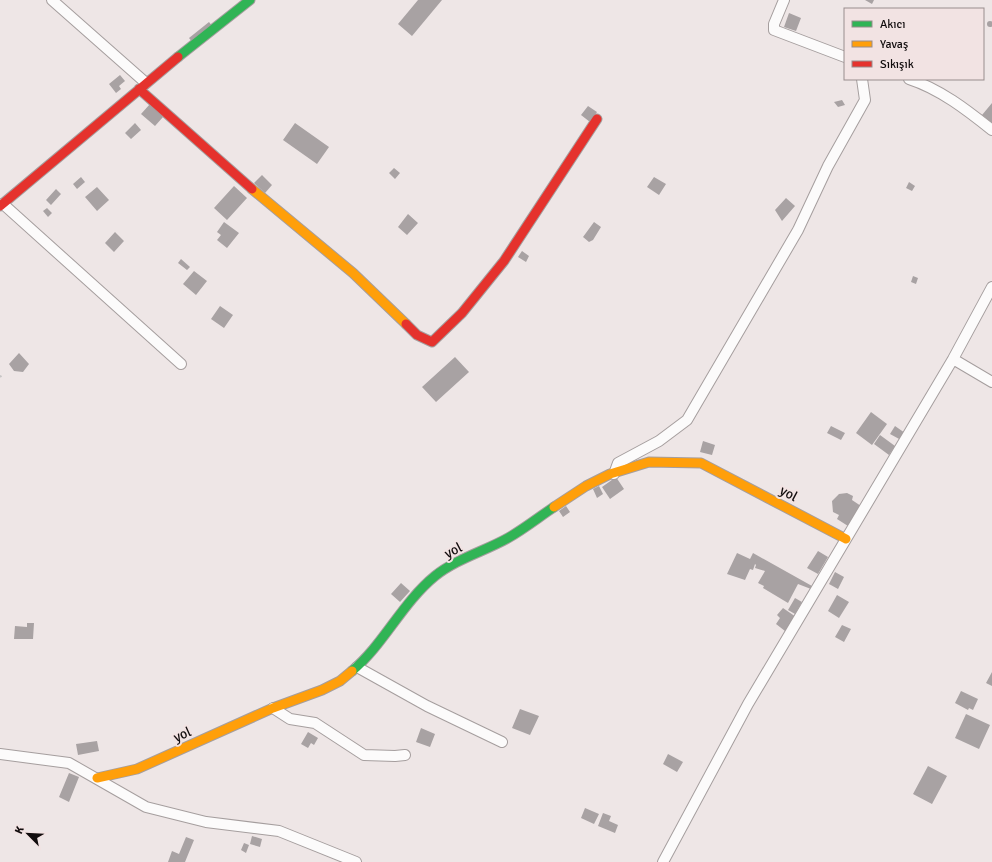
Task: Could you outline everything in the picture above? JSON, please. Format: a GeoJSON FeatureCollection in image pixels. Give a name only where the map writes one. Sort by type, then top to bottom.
{"type":"FeatureCollection","features":[{"type":"Feature","properties":{"kind":"street"},"geometry":{"type":"LineString","coordinates":[[52,0],[177,121],[268,202],[353,273],[417,335],[432,342],[462,313],[504,261],[597,119]]}},
{"type":"Feature","properties":{"kind":"street"},"geometry":{"type":"LineString","coordinates":[[784,0],[774,24],[774,30],[844,57]]}},
{"type":"Feature","properties":{"kind":"street"},"geometry":{"type":"LineString","coordinates":[[180,364],[1,205],[142,86],[248,1]]}},
{"type":"Feature","properties":{"kind":"street"},"geometry":{"type":"LineString","coordinates":[[614,474],[618,462],[659,441],[688,420],[798,230],[828,166],[865,100],[862,80]]}},
{"type":"Feature","properties":{"kind":"street"},"geometry":{"type":"LineString","coordinates":[[912,80],[921,83],[945,96],[992,130]]}},
{"type":"Feature","properties":{"kind":"street"},"geometry":{"type":"LineString","coordinates":[[663,862],[748,704],[953,359],[992,287]]}},
{"type":"Feature","properties":{"kind":"street"},"geometry":{"type":"LineString","coordinates":[[953,359],[992,382]]}},
{"type":"Feature","properties":{"kind":"street","name":"yol"},"geometry":{"type":"LineString","coordinates":[[97,778],[137,769],[273,708],[322,690],[340,681],[366,659],[407,605],[435,576],[449,567],[508,538],[586,486],[614,474],[649,462],[701,463],[846,539]]}},
{"type":"Feature","properties":{"kind":"street"},"geometry":{"type":"LineString","coordinates":[[357,666],[427,706],[502,742]]}},
{"type":"Feature","properties":{"kind":"street"},"geometry":{"type":"LineString","coordinates":[[273,708],[290,719],[315,723],[364,755],[405,755]]}},
{"type":"Feature","properties":{"kind":"street"},"geometry":{"type":"LineString","coordinates":[[0,754],[69,763],[146,807],[206,822],[279,831],[347,857],[356,862]]}},
{"type":"Feature","properties":{"kind":"path"},"geometry":{"type":"LineString","coordinates":[[0,377],[3,374]]}},
{"type":"Feature","properties":{"kind":"building"},"geometry":{"type":"Polygon","coordinates":[[[418,0],[442,0],[412,36],[398,24],[418,0]]]}},
{"type":"Feature","properties":{"kind":"building"},"geometry":{"type":"Polygon","coordinates":[[[865,0],[874,0],[872,4],[865,0]]]}},
{"type":"Feature","properties":{"kind":"building"},"geometry":{"type":"Polygon","coordinates":[[[789,13],[801,18],[796,31],[784,27],[789,13]]]}},
{"type":"Feature","properties":{"kind":"building"},"geometry":{"type":"Polygon","coordinates":[[[990,21],[993,24],[990,27],[987,24],[990,21]]]}},
{"type":"Feature","properties":{"kind":"building"},"geometry":{"type":"Polygon","coordinates":[[[209,22],[213,27],[193,43],[189,38],[209,22]]]}},
{"type":"Feature","properties":{"kind":"building"},"geometry":{"type":"Polygon","coordinates":[[[120,75],[125,81],[119,86],[121,89],[116,93],[109,84],[120,75]]]}},
{"type":"Feature","properties":{"kind":"building"},"geometry":{"type":"Polygon","coordinates":[[[842,100],[845,105],[838,107],[834,102],[842,100]]]}},
{"type":"Feature","properties":{"kind":"building"},"geometry":{"type":"Polygon","coordinates":[[[992,103],[992,123],[982,115],[992,103]]]}},
{"type":"Feature","properties":{"kind":"building"},"geometry":{"type":"Polygon","coordinates":[[[150,104],[163,117],[155,126],[141,114],[150,104]]]}},
{"type":"Feature","properties":{"kind":"building"},"geometry":{"type":"Polygon","coordinates":[[[588,106],[597,112],[590,122],[581,115],[588,106]]]}},
{"type":"Feature","properties":{"kind":"building"},"geometry":{"type":"Polygon","coordinates":[[[135,123],[141,130],[131,139],[125,133],[135,123]]]}},
{"type":"Feature","properties":{"kind":"building"},"geometry":{"type":"Polygon","coordinates":[[[295,123],[329,147],[317,164],[283,140],[295,123]]]}},
{"type":"Feature","properties":{"kind":"building"},"geometry":{"type":"Polygon","coordinates":[[[394,168],[400,173],[395,179],[389,173],[394,168]]]}},
{"type":"Feature","properties":{"kind":"building"},"geometry":{"type":"Polygon","coordinates":[[[262,175],[272,185],[265,193],[254,183],[262,175]]]}},
{"type":"Feature","properties":{"kind":"building"},"geometry":{"type":"Polygon","coordinates":[[[81,177],[85,182],[77,189],[73,184],[81,177]]]}},
{"type":"Feature","properties":{"kind":"building"},"geometry":{"type":"Polygon","coordinates":[[[654,177],[666,184],[659,195],[647,187],[654,177]]]}},
{"type":"Feature","properties":{"kind":"building"},"geometry":{"type":"Polygon","coordinates":[[[909,182],[915,186],[912,191],[906,188],[909,182]]]}},
{"type":"Feature","properties":{"kind":"building"},"geometry":{"type":"Polygon","coordinates":[[[234,186],[247,198],[227,220],[214,208],[234,186]]]}},
{"type":"Feature","properties":{"kind":"building"},"geometry":{"type":"Polygon","coordinates":[[[97,187],[109,200],[97,211],[85,197],[97,187]]]}},
{"type":"Feature","properties":{"kind":"building"},"geometry":{"type":"Polygon","coordinates":[[[56,189],[61,194],[51,205],[46,200],[56,189]]]}},
{"type":"Feature","properties":{"kind":"building"},"geometry":{"type":"Polygon","coordinates":[[[786,198],[795,206],[782,221],[775,210],[786,198]]]}},
{"type":"Feature","properties":{"kind":"building"},"geometry":{"type":"Polygon","coordinates":[[[47,208],[52,213],[48,217],[43,211],[47,208]]]}},
{"type":"Feature","properties":{"kind":"building"},"geometry":{"type":"Polygon","coordinates":[[[408,214],[418,223],[407,235],[398,227],[408,214]]]}},
{"type":"Feature","properties":{"kind":"building"},"geometry":{"type":"Polygon","coordinates":[[[224,222],[239,233],[227,248],[217,240],[221,235],[217,232],[224,222]]]}},
{"type":"Feature","properties":{"kind":"building"},"geometry":{"type":"Polygon","coordinates":[[[594,222],[601,227],[593,240],[589,242],[583,237],[594,222]]]}},
{"type":"Feature","properties":{"kind":"building"},"geometry":{"type":"Polygon","coordinates":[[[115,232],[124,241],[114,252],[105,243],[115,232]]]}},
{"type":"Feature","properties":{"kind":"building"},"geometry":{"type":"Polygon","coordinates":[[[522,251],[529,256],[526,262],[518,257],[522,251]]]}},
{"type":"Feature","properties":{"kind":"building"},"geometry":{"type":"Polygon","coordinates":[[[181,259],[190,267],[187,270],[178,263],[181,259]]]}},
{"type":"Feature","properties":{"kind":"building"},"geometry":{"type":"Polygon","coordinates":[[[194,271],[207,281],[196,295],[183,284],[194,271]]]}},
{"type":"Feature","properties":{"kind":"building"},"geometry":{"type":"Polygon","coordinates":[[[913,276],[918,278],[916,284],[911,282],[913,276]]]}},
{"type":"Feature","properties":{"kind":"building"},"geometry":{"type":"Polygon","coordinates":[[[220,306],[233,315],[224,328],[211,319],[220,306]]]}},
{"type":"Feature","properties":{"kind":"building"},"geometry":{"type":"Polygon","coordinates":[[[19,353],[29,364],[23,372],[14,371],[9,364],[19,353]]]}},
{"type":"Feature","properties":{"kind":"building"},"geometry":{"type":"Polygon","coordinates":[[[455,357],[469,372],[436,402],[422,387],[455,357]]]}},
{"type":"Feature","properties":{"kind":"building"},"geometry":{"type":"Polygon","coordinates":[[[871,412],[887,424],[872,445],[856,433],[871,412]]]}},
{"type":"Feature","properties":{"kind":"building"},"geometry":{"type":"Polygon","coordinates":[[[831,426],[845,433],[841,440],[827,433],[831,426]]]}},
{"type":"Feature","properties":{"kind":"building"},"geometry":{"type":"Polygon","coordinates":[[[895,426],[905,433],[901,440],[890,434],[895,426]]]}},
{"type":"Feature","properties":{"kind":"building"},"geometry":{"type":"Polygon","coordinates":[[[880,435],[895,446],[889,455],[874,444],[880,435]]]}},
{"type":"Feature","properties":{"kind":"building"},"geometry":{"type":"Polygon","coordinates":[[[703,441],[715,445],[712,455],[700,452],[703,441]]]}},
{"type":"Feature","properties":{"kind":"building"},"geometry":{"type":"Polygon","coordinates":[[[616,477],[624,489],[610,499],[602,487],[616,477]]]}},
{"type":"Feature","properties":{"kind":"building"},"geometry":{"type":"Polygon","coordinates":[[[599,486],[603,494],[597,498],[593,489],[599,486]]]}},
{"type":"Feature","properties":{"kind":"building"},"geometry":{"type":"Polygon","coordinates":[[[847,493],[853,496],[852,500],[861,506],[848,526],[837,519],[839,515],[833,512],[832,501],[839,494],[847,493]]]}},
{"type":"Feature","properties":{"kind":"building"},"geometry":{"type":"Polygon","coordinates":[[[566,506],[570,512],[563,517],[559,511],[566,506]]]}},
{"type":"Feature","properties":{"kind":"building"},"geometry":{"type":"Polygon","coordinates":[[[818,551],[828,557],[818,574],[807,568],[818,551]]]}},
{"type":"Feature","properties":{"kind":"building"},"geometry":{"type":"Polygon","coordinates":[[[737,553],[750,559],[753,553],[812,586],[811,589],[798,584],[788,603],[763,588],[764,586],[758,583],[765,571],[755,568],[755,564],[753,570],[750,569],[745,580],[727,574],[737,553]]]}},
{"type":"Feature","properties":{"kind":"building"},"geometry":{"type":"Polygon","coordinates":[[[835,572],[844,577],[838,589],[829,584],[835,572]]]}},
{"type":"Feature","properties":{"kind":"building"},"geometry":{"type":"Polygon","coordinates":[[[401,583],[410,591],[400,602],[391,594],[401,583]]]}},
{"type":"Feature","properties":{"kind":"building"},"geometry":{"type":"Polygon","coordinates":[[[837,595],[849,602],[839,618],[828,611],[837,595]]]}},
{"type":"Feature","properties":{"kind":"building"},"geometry":{"type":"Polygon","coordinates":[[[795,598],[802,602],[795,614],[788,610],[795,598]]]}},
{"type":"Feature","properties":{"kind":"building"},"geometry":{"type":"Polygon","coordinates":[[[783,608],[796,617],[785,631],[776,624],[780,618],[777,615],[783,608]]]}},
{"type":"Feature","properties":{"kind":"building"},"geometry":{"type":"Polygon","coordinates":[[[27,623],[34,623],[33,639],[14,639],[15,626],[27,627],[27,623]]]}},
{"type":"Feature","properties":{"kind":"building"},"geometry":{"type":"Polygon","coordinates":[[[842,625],[851,629],[844,642],[835,637],[842,625]]]}},
{"type":"Feature","properties":{"kind":"building"},"geometry":{"type":"Polygon","coordinates":[[[992,672],[992,686],[986,683],[992,672]]]}},
{"type":"Feature","properties":{"kind":"building"},"geometry":{"type":"Polygon","coordinates":[[[961,691],[978,699],[973,710],[969,708],[968,710],[955,703],[961,691]]]}},
{"type":"Feature","properties":{"kind":"building"},"geometry":{"type":"Polygon","coordinates":[[[520,709],[539,716],[530,735],[512,728],[520,709]]]}},
{"type":"Feature","properties":{"kind":"building"},"geometry":{"type":"Polygon","coordinates":[[[966,714],[990,725],[979,749],[955,738],[966,714]]]}},
{"type":"Feature","properties":{"kind":"building"},"geometry":{"type":"Polygon","coordinates":[[[421,728],[435,734],[430,747],[416,742],[421,728]]]}},
{"type":"Feature","properties":{"kind":"building"},"geometry":{"type":"Polygon","coordinates":[[[308,732],[318,738],[314,745],[311,743],[308,748],[301,744],[308,732]]]}},
{"type":"Feature","properties":{"kind":"building"},"geometry":{"type":"Polygon","coordinates":[[[97,741],[99,751],[78,755],[76,744],[97,741]]]}},
{"type":"Feature","properties":{"kind":"building"},"geometry":{"type":"Polygon","coordinates":[[[668,754],[683,762],[677,772],[663,764],[668,754]]]}},
{"type":"Feature","properties":{"kind":"building"},"geometry":{"type":"Polygon","coordinates":[[[928,766],[947,776],[932,804],[913,794],[928,766]]]}},
{"type":"Feature","properties":{"kind":"building"},"geometry":{"type":"Polygon","coordinates":[[[69,773],[79,777],[69,802],[59,797],[69,773]]]}},
{"type":"Feature","properties":{"kind":"building"},"geometry":{"type":"Polygon","coordinates":[[[585,808],[599,814],[594,824],[581,818],[585,808]]]}},
{"type":"Feature","properties":{"kind":"building"},"geometry":{"type":"Polygon","coordinates":[[[603,813],[611,816],[609,821],[618,825],[615,833],[598,826],[603,813]]]}},
{"type":"Feature","properties":{"kind":"building"},"geometry":{"type":"Polygon","coordinates":[[[252,836],[262,839],[260,847],[250,844],[252,836]]]}},
{"type":"Feature","properties":{"kind":"building"},"geometry":{"type":"Polygon","coordinates":[[[186,837],[194,840],[185,862],[168,862],[172,851],[179,854],[186,837]]]}},
{"type":"Feature","properties":{"kind":"building"},"geometry":{"type":"Polygon","coordinates":[[[244,843],[249,845],[246,853],[241,850],[244,843]]]}},
{"type":"Feature","properties":{"kind":"traffic: fast"},"geometry":{"type":"LineString","coordinates":[[178,57],[250,0]]}},
{"type":"Feature","properties":{"kind":"traffic: fast"},"geometry":{"type":"LineString","coordinates":[[352,671],[374,649],[413,598],[435,576],[461,560],[508,538],[554,507]]}},
{"type":"Feature","properties":{"kind":"traffic: slow"},"geometry":{"type":"LineString","coordinates":[[252,189],[353,273],[406,324]]}},
{"type":"Feature","properties":{"kind":"traffic: slow"},"geometry":{"type":"LineString","coordinates":[[554,507],[586,486],[610,474],[649,462],[701,463],[846,539]]}},
{"type":"Feature","properties":{"kind":"traffic: slow"},"geometry":{"type":"LineString","coordinates":[[97,778],[137,769],[273,708],[322,690],[340,681],[352,671]]}},
{"type":"Feature","properties":{"kind":"traffic: jam"},"geometry":{"type":"LineString","coordinates":[[0,206],[178,57]]}},
{"type":"Feature","properties":{"kind":"traffic: jam"},"geometry":{"type":"LineString","coordinates":[[139,89],[252,189]]}},
{"type":"Feature","properties":{"kind":"traffic: jam"},"geometry":{"type":"LineString","coordinates":[[406,324],[417,335],[432,342],[462,313],[504,261],[597,119]]}}]}
